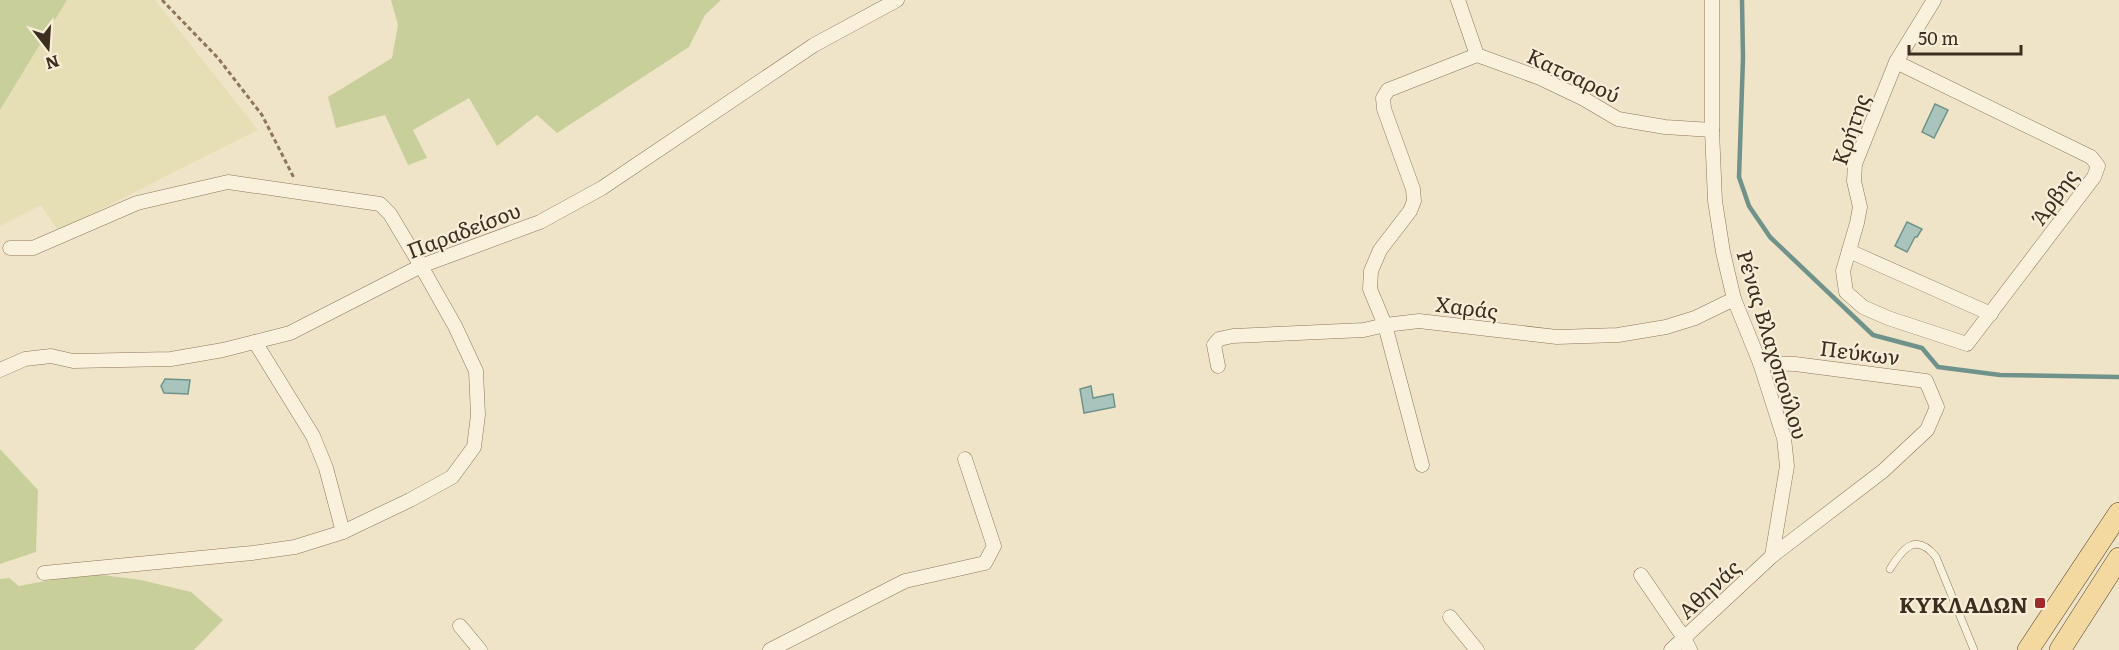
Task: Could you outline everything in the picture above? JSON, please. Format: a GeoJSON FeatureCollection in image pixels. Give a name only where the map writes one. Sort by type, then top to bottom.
{"type":"FeatureCollection","features":[{"type":"Feature","properties":{"kind":"main road"},"geometry":{"type":"LineString","coordinates":[[2028,650],[2119,513]]}},
{"type":"Feature","properties":{"kind":"main road"},"geometry":{"type":"LineString","coordinates":[[2060,650],[2119,558]]}},
{"type":"Feature","properties":{"kind":"street","name":"Παραδείσου"},"geometry":{"type":"LineString","coordinates":[[0,370],[25,359],[51,356],[73,361],[171,359],[290,333],[421,266],[540,222],[602,188],[814,45],[897,0]]}},
{"type":"Feature","properties":{"kind":"street"},"geometry":{"type":"LineString","coordinates":[[1422,465],[1385,324],[1370,289],[1371,271],[1380,250],[1410,211],[1414,201],[1413,189],[1384,109],[1383,98],[1388,90],[1477,55],[1458,0]]}},
{"type":"Feature","properties":{"kind":"street","name":"Ρένας Βλαχοπούλου"},"geometry":{"type":"LineString","coordinates":[[1712,0],[1712,130],[1715,201],[1723,252],[1734,299],[1760,363],[1784,438],[1787,466],[1772,556]]}},
{"type":"Feature","properties":{"kind":"street","name":"Κρήτης"},"geometry":{"type":"LineString","coordinates":[[1934,0],[1896,62],[1855,164],[1854,181],[1860,207],[1843,271],[1846,292],[1863,307],[1888,318],[1967,344]]}},
{"type":"Feature","properties":{"kind":"street","name":"Κατσαρού"},"geometry":{"type":"LineString","coordinates":[[1477,55],[1549,82],[1618,118],[1665,127],[1712,130]]}},
{"type":"Feature","properties":{"kind":"street","name":"Άρβης"},"geometry":{"type":"LineString","coordinates":[[1896,62],[2091,157],[2098,166],[2094,177],[1967,344]]}},
{"type":"Feature","properties":{"kind":"street"},"geometry":{"type":"LineString","coordinates":[[10,248],[33,248],[137,203],[228,182],[380,204],[390,214],[421,266],[455,326],[476,371],[478,415],[474,447],[452,477],[342,532],[295,547],[252,553],[44,573]]}},
{"type":"Feature","properties":{"kind":"street"},"geometry":{"type":"LineString","coordinates":[[1849,251],[1991,314]]}},
{"type":"Feature","properties":{"kind":"street","name":"Χαράς"},"geometry":{"type":"LineString","coordinates":[[1218,366],[1214,345],[1219,339],[1233,336],[1364,330],[1385,324],[1419,321],[1557,337],[1618,335],[1666,327],[1734,299]]}},
{"type":"Feature","properties":{"kind":"street"},"geometry":{"type":"LineString","coordinates":[[255,342],[313,436],[326,468],[342,532]]}},
{"type":"Feature","properties":{"kind":"street","name":"Πεύκων"},"geometry":{"type":"LineString","coordinates":[[1760,363],[1795,364],[1926,381],[1937,406]]}},
{"type":"Feature","properties":{"kind":"street","name":"Αθηνάς"},"geometry":{"type":"LineString","coordinates":[[1671,650],[1687,644],[1772,556],[1883,471],[1927,430],[1937,406]]}},
{"type":"Feature","properties":{"kind":"street"},"geometry":{"type":"LineString","coordinates":[[770,650],[905,581],[985,563],[994,546],[965,459]]}},
{"type":"Feature","properties":{"kind":"street"},"geometry":{"type":"LineString","coordinates":[[1641,575],[1687,644]]}},
{"type":"Feature","properties":{"kind":"street"},"geometry":{"type":"LineString","coordinates":[[1450,617],[1477,650]]}},
{"type":"Feature","properties":{"kind":"street"},"geometry":{"type":"LineString","coordinates":[[460,626],[480,650]]}},
{"type":"Feature","properties":{"kind":"lane"},"geometry":{"type":"LineString","coordinates":[[1890,569],[1903,549],[1917,544],[1927,546],[1936,557],[1974,650]]}},
{"type":"Feature","properties":{"kind":"path"},"geometry":{"type":"LineString","coordinates":[[162,0],[218,58],[262,115],[301,193]]}},
{"type":"Feature","properties":{"kind":"shaded area"},"geometry":{"type":"Polygon","coordinates":[[[67,0],[155,0],[258,130],[58,231],[41,205],[0,226],[0,110],[67,0]]]}},
{"type":"Feature","properties":{"kind":"green space"},"geometry":{"type":"Polygon","coordinates":[[[0,0],[67,0],[0,110],[0,0]]]}},
{"type":"Feature","properties":{"kind":"green space"},"geometry":{"type":"Polygon","coordinates":[[[391,0],[721,0],[705,15],[689,47],[557,133],[537,115],[497,146],[469,98],[413,130],[427,158],[408,165],[385,115],[336,128],[328,97],[392,58],[398,25],[391,0]]]}},
{"type":"Feature","properties":{"kind":"green space"},"geometry":{"type":"Polygon","coordinates":[[[0,449],[38,490],[36,552],[0,564],[0,449]]]}},
{"type":"Feature","properties":{"kind":"green space"},"geometry":{"type":"Polygon","coordinates":[[[87,573],[141,580],[191,592],[223,620],[194,650],[0,650],[0,579],[9,578],[19,586],[87,573]]]}},
{"type":"Feature","properties":{"kind":"water"},"geometry":{"type":"Polygon","coordinates":[[[1935,104],[1948,110],[1934,138],[1922,132],[1935,104]]]}},
{"type":"Feature","properties":{"kind":"water"},"geometry":{"type":"Polygon","coordinates":[[[1907,222],[1922,229],[1907,252],[1895,246],[1907,222]]]}},
{"type":"Feature","properties":{"kind":"water"},"geometry":{"type":"Polygon","coordinates":[[[165,379],[190,380],[188,394],[164,393],[161,386],[165,379]]]}},
{"type":"Feature","properties":{"kind":"water"},"geometry":{"type":"Polygon","coordinates":[[[1091,386],[1093,398],[1113,394],[1115,407],[1084,413],[1080,389],[1091,386]]]}},
{"type":"Feature","properties":{"kind":"waterway"},"geometry":{"type":"LineString","coordinates":[[1742,0],[1743,58],[1739,177],[1749,206],[1770,237],[1873,335],[1922,348],[1938,367],[2000,375],[2119,377]]}},
{"type":"Feature","properties":{"kind":"place","name":"ΚΥΚΛΑΔΩΝ"},"geometry":{"type":"Point","coordinates":[2040,603]}}]}
